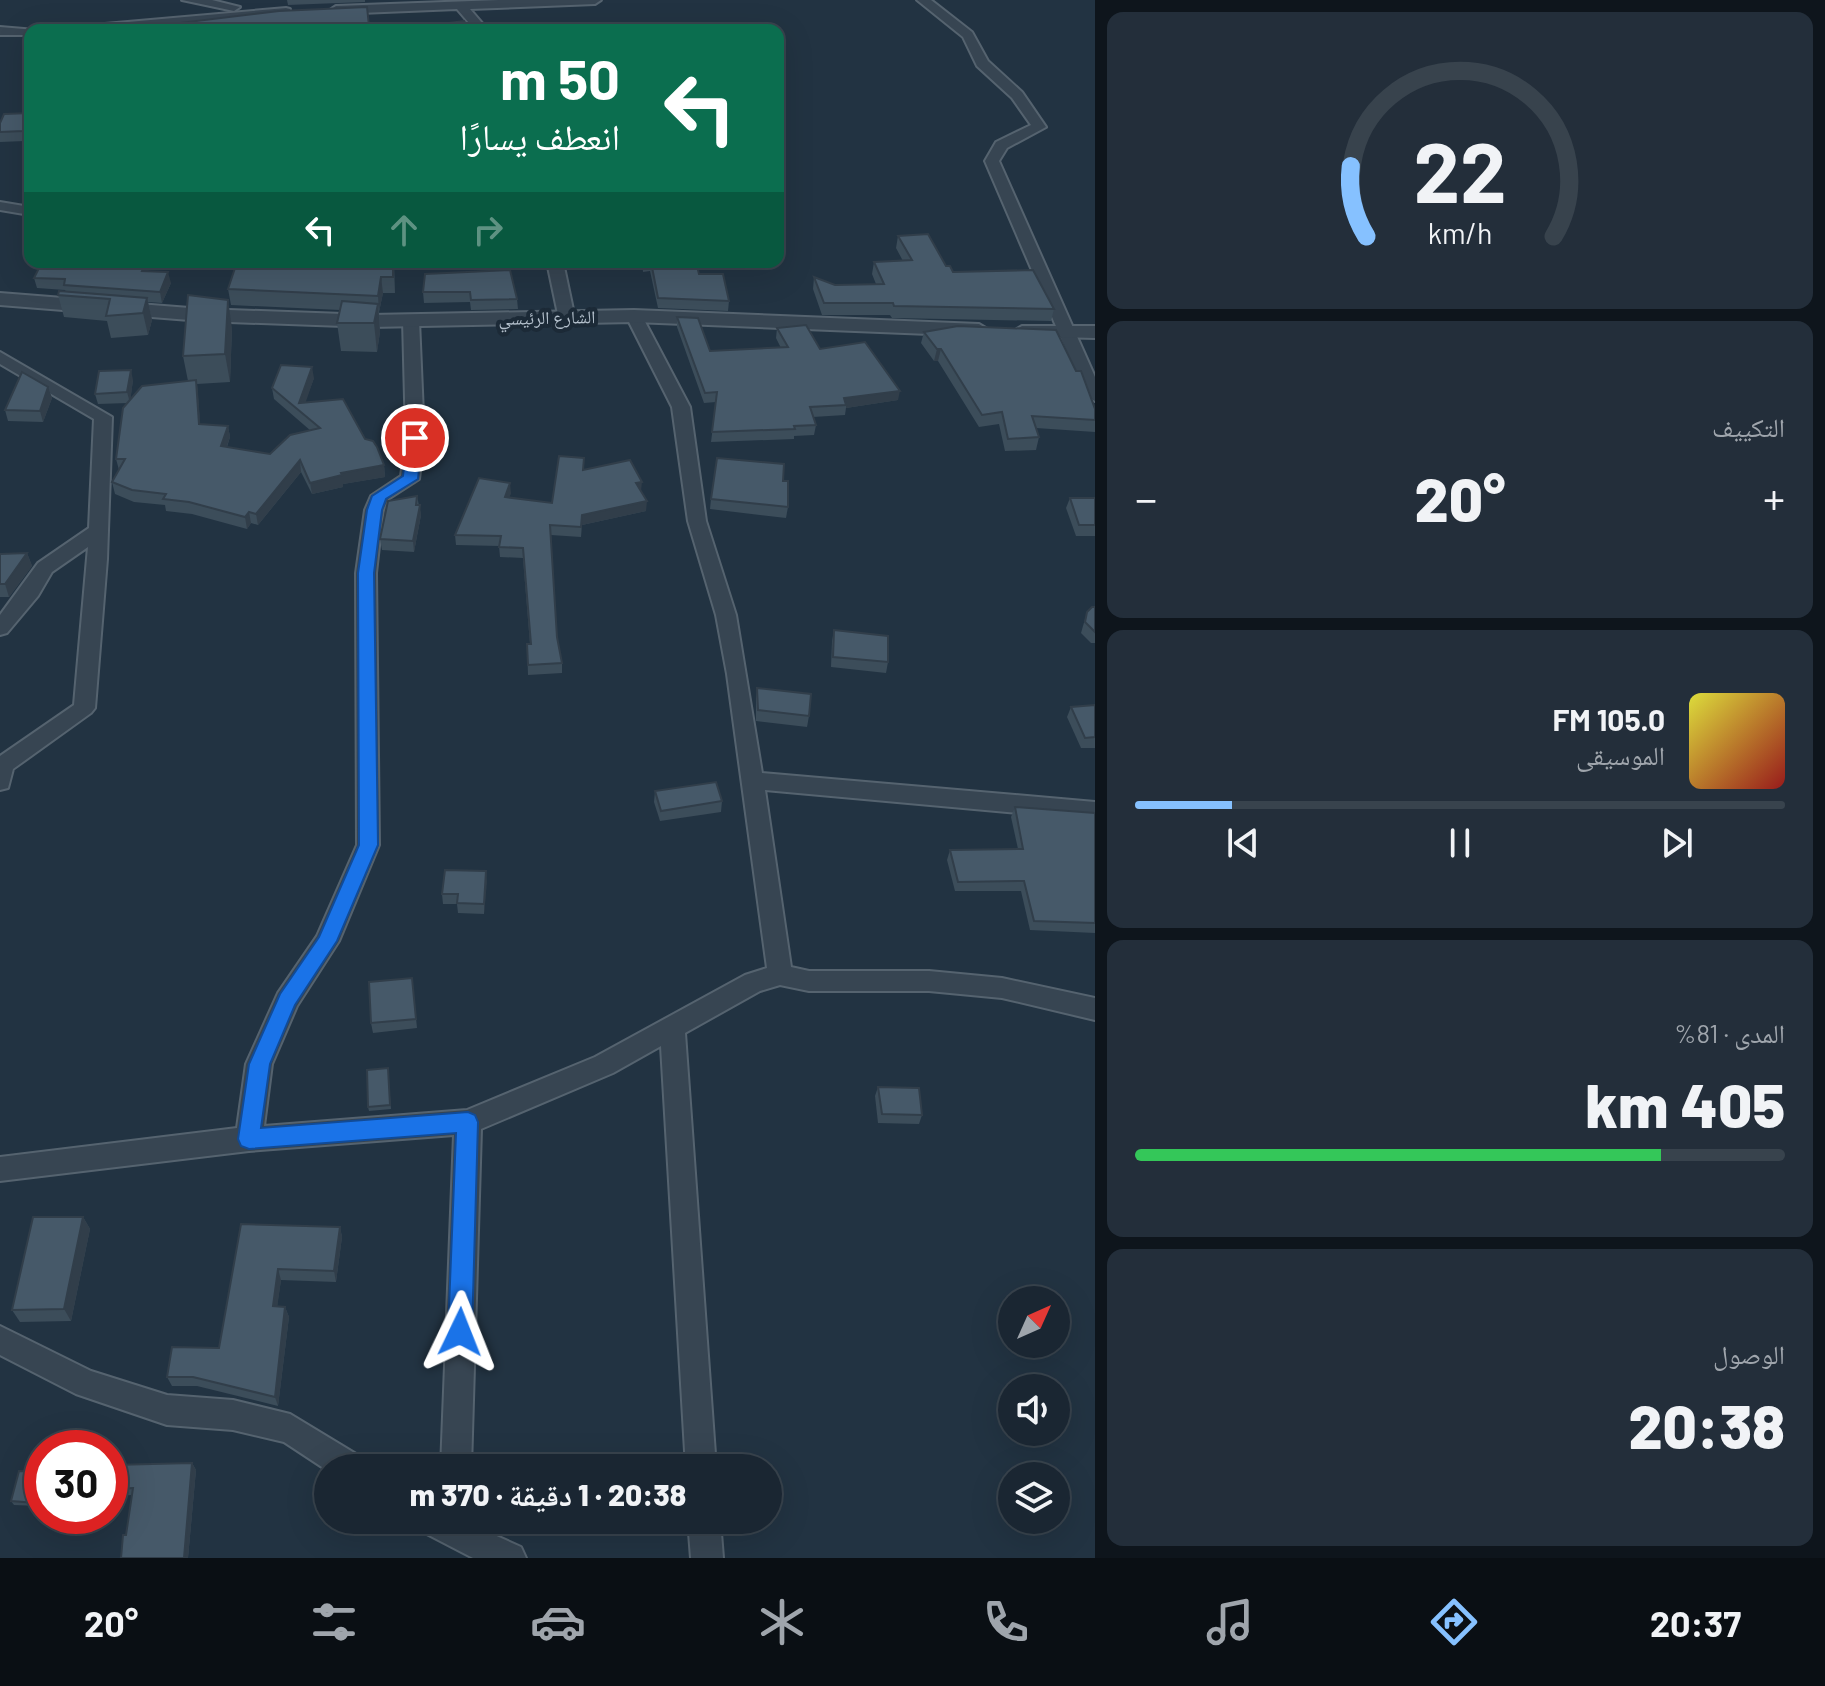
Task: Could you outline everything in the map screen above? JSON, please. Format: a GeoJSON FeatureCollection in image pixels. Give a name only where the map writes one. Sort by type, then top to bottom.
{"type":"FeatureCollection","features":[{"type":"Feature","properties":{"kind":"street"},"geometry":{"type":"LineString","coordinates":[[188,0],[266,13]]}},
{"type":"Feature","properties":{"kind":"street"},"geometry":{"type":"LineString","coordinates":[[266,13],[274,0]]}},
{"type":"Feature","properties":{"kind":"street"},"geometry":{"type":"LineString","coordinates":[[326,10],[595,0]]}},
{"type":"Feature","properties":{"kind":"street"},"geometry":{"type":"LineString","coordinates":[[923,0],[968,35],[982,63],[1017,95],[1039,127],[1001,145],[992,161],[1095,396]]}},
{"type":"Feature","properties":{"kind":"street"},"geometry":{"type":"LineString","coordinates":[[460,5],[477,24]]}},
{"type":"Feature","properties":{"kind":"street"},"geometry":{"type":"LineString","coordinates":[[147,24],[296,12]]}},
{"type":"Feature","properties":{"kind":"street"},"geometry":{"type":"LineString","coordinates":[[0,31],[24,31]]}},
{"type":"Feature","properties":{"kind":"street"},"geometry":{"type":"LineString","coordinates":[[0,206],[24,210]]}},
{"type":"Feature","properties":{"kind":"street"},"geometry":{"type":"LineString","coordinates":[[556,268],[567,319]]}},
{"type":"Feature","properties":{"kind":"street","name":"الشارع الرئيسي"},"geometry":{"type":"LineString","coordinates":[[0,299],[202,315],[411,320],[634,316],[1069,334],[1095,332]]}},
{"type":"Feature","properties":{"kind":"street"},"geometry":{"type":"LineString","coordinates":[[634,316],[681,407],[697,521],[726,615],[754,781],[780,975]]}},
{"type":"Feature","properties":{"kind":"street"},"geometry":{"type":"LineString","coordinates":[[249,1139],[259,1064],[287,1000],[327,941],[368,845],[366,573],[374,510],[380,496],[410,479],[415,438],[411,320]]}},
{"type":"Feature","properties":{"kind":"street"},"geometry":{"type":"LineString","coordinates":[[0,357],[103,417],[98,531],[84,708],[3,765],[0,782]]}},
{"type":"Feature","properties":{"kind":"street"},"geometry":{"type":"LineString","coordinates":[[0,628],[31,591],[45,568],[98,531]]}},
{"type":"Feature","properties":{"kind":"street"},"geometry":{"type":"LineString","coordinates":[[754,781],[1095,811]]}},
{"type":"Feature","properties":{"kind":"street"},"geometry":{"type":"LineString","coordinates":[[0,1169],[249,1139],[468,1122],[604,1065],[754,982],[780,975],[809,981],[929,981],[1002,988],[1095,1009]]}},
{"type":"Feature","properties":{"kind":"street"},"geometry":{"type":"LineString","coordinates":[[672,1027],[700,1454]]}},
{"type":"Feature","properties":{"kind":"street"},"geometry":{"type":"LineString","coordinates":[[456,1454],[468,1122]]}},
{"type":"Feature","properties":{"kind":"street"},"geometry":{"type":"LineString","coordinates":[[0,1340],[86,1384],[167,1410],[233,1415],[290,1429],[328,1454]]}},
{"type":"Feature","properties":{"kind":"street"},"geometry":{"type":"LineString","coordinates":[[450,1534],[510,1558]]}},
{"type":"Feature","properties":{"kind":"street"},"geometry":{"type":"LineString","coordinates":[[705,1534],[707,1558]]}},
{"type":"Feature","properties":{"kind":"building"},"geometry":{"type":"Polygon","coordinates":[[[367,7],[369,24],[171,24],[279,11],[367,7]]]}},
{"type":"Feature","properties":{"kind":"building"},"geometry":{"type":"Polygon","coordinates":[[[24,113],[23,131],[0,132],[4,114],[24,113]]]}},
{"type":"Feature","properties":{"kind":"building"},"geometry":{"type":"Polygon","coordinates":[[[928,234],[946,266],[950,266],[953,272],[1033,270],[1054,309],[824,303],[814,277],[835,285],[884,284],[874,262],[912,260],[898,236],[928,234]]]}},
{"type":"Feature","properties":{"kind":"building"},"geometry":{"type":"Polygon","coordinates":[[[39,268],[143,268],[142,271],[168,272],[160,292],[64,285],[65,279],[34,278],[39,268]]]}},
{"type":"Feature","properties":{"kind":"building"},"geometry":{"type":"Polygon","coordinates":[[[235,268],[393,268],[393,277],[381,277],[378,296],[228,289],[235,268]]]}},
{"type":"Feature","properties":{"kind":"building"},"geometry":{"type":"Polygon","coordinates":[[[652,268],[698,268],[699,274],[723,274],[729,301],[658,298],[652,268]]]}},
{"type":"Feature","properties":{"kind":"building"},"geometry":{"type":"Polygon","coordinates":[[[510,270],[517,299],[471,300],[470,292],[423,292],[425,274],[510,270]]]}},
{"type":"Feature","properties":{"kind":"building"},"geometry":{"type":"Polygon","coordinates":[[[59,291],[147,298],[143,313],[106,316],[110,299],[58,295],[59,291]]]}},
{"type":"Feature","properties":{"kind":"building"},"geometry":{"type":"Polygon","coordinates":[[[188,295],[228,300],[225,354],[183,356],[188,295]]]}},
{"type":"Feature","properties":{"kind":"building"},"geometry":{"type":"Polygon","coordinates":[[[342,301],[378,304],[374,323],[337,323],[342,301]]]}},
{"type":"Feature","properties":{"kind":"building"},"geometry":{"type":"Polygon","coordinates":[[[677,317],[698,318],[710,351],[788,347],[777,328],[806,325],[820,349],[865,342],[900,391],[844,398],[846,405],[810,407],[816,425],[794,426],[795,429],[712,432],[717,392],[705,393],[677,317]]]}},
{"type":"Feature","properties":{"kind":"building"},"geometry":{"type":"Polygon","coordinates":[[[958,326],[1056,330],[1076,371],[1081,371],[1095,409],[1095,420],[1032,416],[1039,437],[1008,439],[1002,412],[982,415],[941,349],[937,349],[924,332],[958,326]]]}},
{"type":"Feature","properties":{"kind":"building"},"geometry":{"type":"Polygon","coordinates":[[[281,365],[312,367],[299,403],[343,399],[365,439],[373,441],[377,447],[384,465],[310,483],[300,460],[256,514],[249,512],[245,517],[189,502],[163,499],[166,494],[132,490],[112,482],[125,459],[116,459],[123,408],[142,386],[196,380],[199,424],[228,426],[221,446],[270,454],[290,435],[320,428],[272,388],[281,365]]]}},
{"type":"Feature","properties":{"kind":"building"},"geometry":{"type":"Polygon","coordinates":[[[131,370],[127,392],[95,394],[99,371],[131,370]]]}},
{"type":"Feature","properties":{"kind":"building"},"geometry":{"type":"Polygon","coordinates":[[[22,372],[48,387],[40,411],[5,410],[22,372]]]}},
{"type":"Feature","properties":{"kind":"building"},"geometry":{"type":"Polygon","coordinates":[[[559,456],[584,458],[583,470],[630,460],[642,482],[636,483],[647,501],[582,515],[581,527],[550,525],[557,637],[562,663],[528,665],[527,644],[531,644],[523,548],[499,547],[501,536],[455,535],[479,478],[510,483],[505,497],[552,503],[559,456]]]}},
{"type":"Feature","properties":{"kind":"building"},"geometry":{"type":"Polygon","coordinates":[[[717,458],[784,464],[783,481],[788,481],[788,507],[711,499],[717,458]]]}},
{"type":"Feature","properties":{"kind":"building"},"geometry":{"type":"Polygon","coordinates":[[[417,496],[416,505],[420,505],[413,541],[380,539],[388,501],[417,496]]]}},
{"type":"Feature","properties":{"kind":"building"},"geometry":{"type":"Polygon","coordinates":[[[1070,498],[1095,498],[1095,525],[1079,525],[1070,498]]]}},
{"type":"Feature","properties":{"kind":"building"},"geometry":{"type":"Polygon","coordinates":[[[27,553],[5,584],[0,584],[0,554],[27,553]]]}},
{"type":"Feature","properties":{"kind":"building"},"geometry":{"type":"Polygon","coordinates":[[[1095,607],[1095,632],[1085,622],[1087,612],[1095,607]]]}},
{"type":"Feature","properties":{"kind":"building"},"geometry":{"type":"Polygon","coordinates":[[[834,630],[888,636],[888,662],[833,657],[834,630]]]}},
{"type":"Feature","properties":{"kind":"building"},"geometry":{"type":"Polygon","coordinates":[[[757,688],[811,694],[809,716],[758,710],[757,688]]]}},
{"type":"Feature","properties":{"kind":"building"},"geometry":{"type":"Polygon","coordinates":[[[1095,705],[1095,737],[1085,738],[1071,707],[1095,705]]]}},
{"type":"Feature","properties":{"kind":"building"},"geometry":{"type":"Polygon","coordinates":[[[716,782],[722,801],[661,811],[655,791],[716,782]]]}},
{"type":"Feature","properties":{"kind":"building"},"geometry":{"type":"Polygon","coordinates":[[[1015,807],[1095,813],[1095,923],[1034,921],[1024,881],[958,882],[950,850],[1023,849],[1015,807]]]}},
{"type":"Feature","properties":{"kind":"building"},"geometry":{"type":"Polygon","coordinates":[[[445,870],[486,871],[484,904],[457,903],[458,894],[442,894],[445,870]]]}},
{"type":"Feature","properties":{"kind":"building"},"geometry":{"type":"Polygon","coordinates":[[[412,978],[416,1019],[371,1023],[369,982],[412,978]]]}},
{"type":"Feature","properties":{"kind":"building"},"geometry":{"type":"Polygon","coordinates":[[[388,1068],[390,1105],[368,1107],[367,1070],[388,1068]]]}},
{"type":"Feature","properties":{"kind":"building"},"geometry":{"type":"Polygon","coordinates":[[[878,1087],[919,1088],[922,1115],[882,1114],[878,1087]]]}},
{"type":"Feature","properties":{"kind":"building"},"geometry":{"type":"Polygon","coordinates":[[[33,1217],[83,1217],[64,1309],[12,1310],[33,1217]]]}},
{"type":"Feature","properties":{"kind":"building"},"geometry":{"type":"Polygon","coordinates":[[[241,1224],[340,1227],[334,1271],[278,1269],[273,1306],[285,1307],[275,1397],[193,1377],[167,1377],[172,1347],[219,1348],[241,1224]]]}},
{"type":"Feature","properties":{"kind":"building"},"geometry":{"type":"Polygon","coordinates":[[[192,1463],[184,1558],[121,1558],[123,1535],[128,1534],[133,1488],[128,1488],[128,1465],[192,1463]]]}},
{"type":"Feature","properties":{"kind":"building"},"geometry":{"type":"Polygon","coordinates":[[[19,1471],[24,1471],[24,1502],[11,1501],[19,1471]]]}},
{"type":"Feature","properties":{"kind":"route"},"geometry":{"type":"LineString","coordinates":[[415,438],[410,479],[380,496],[374,510],[366,573],[368,845],[327,941],[287,1000],[259,1064],[249,1139],[468,1122],[460,1332]]}}]}
